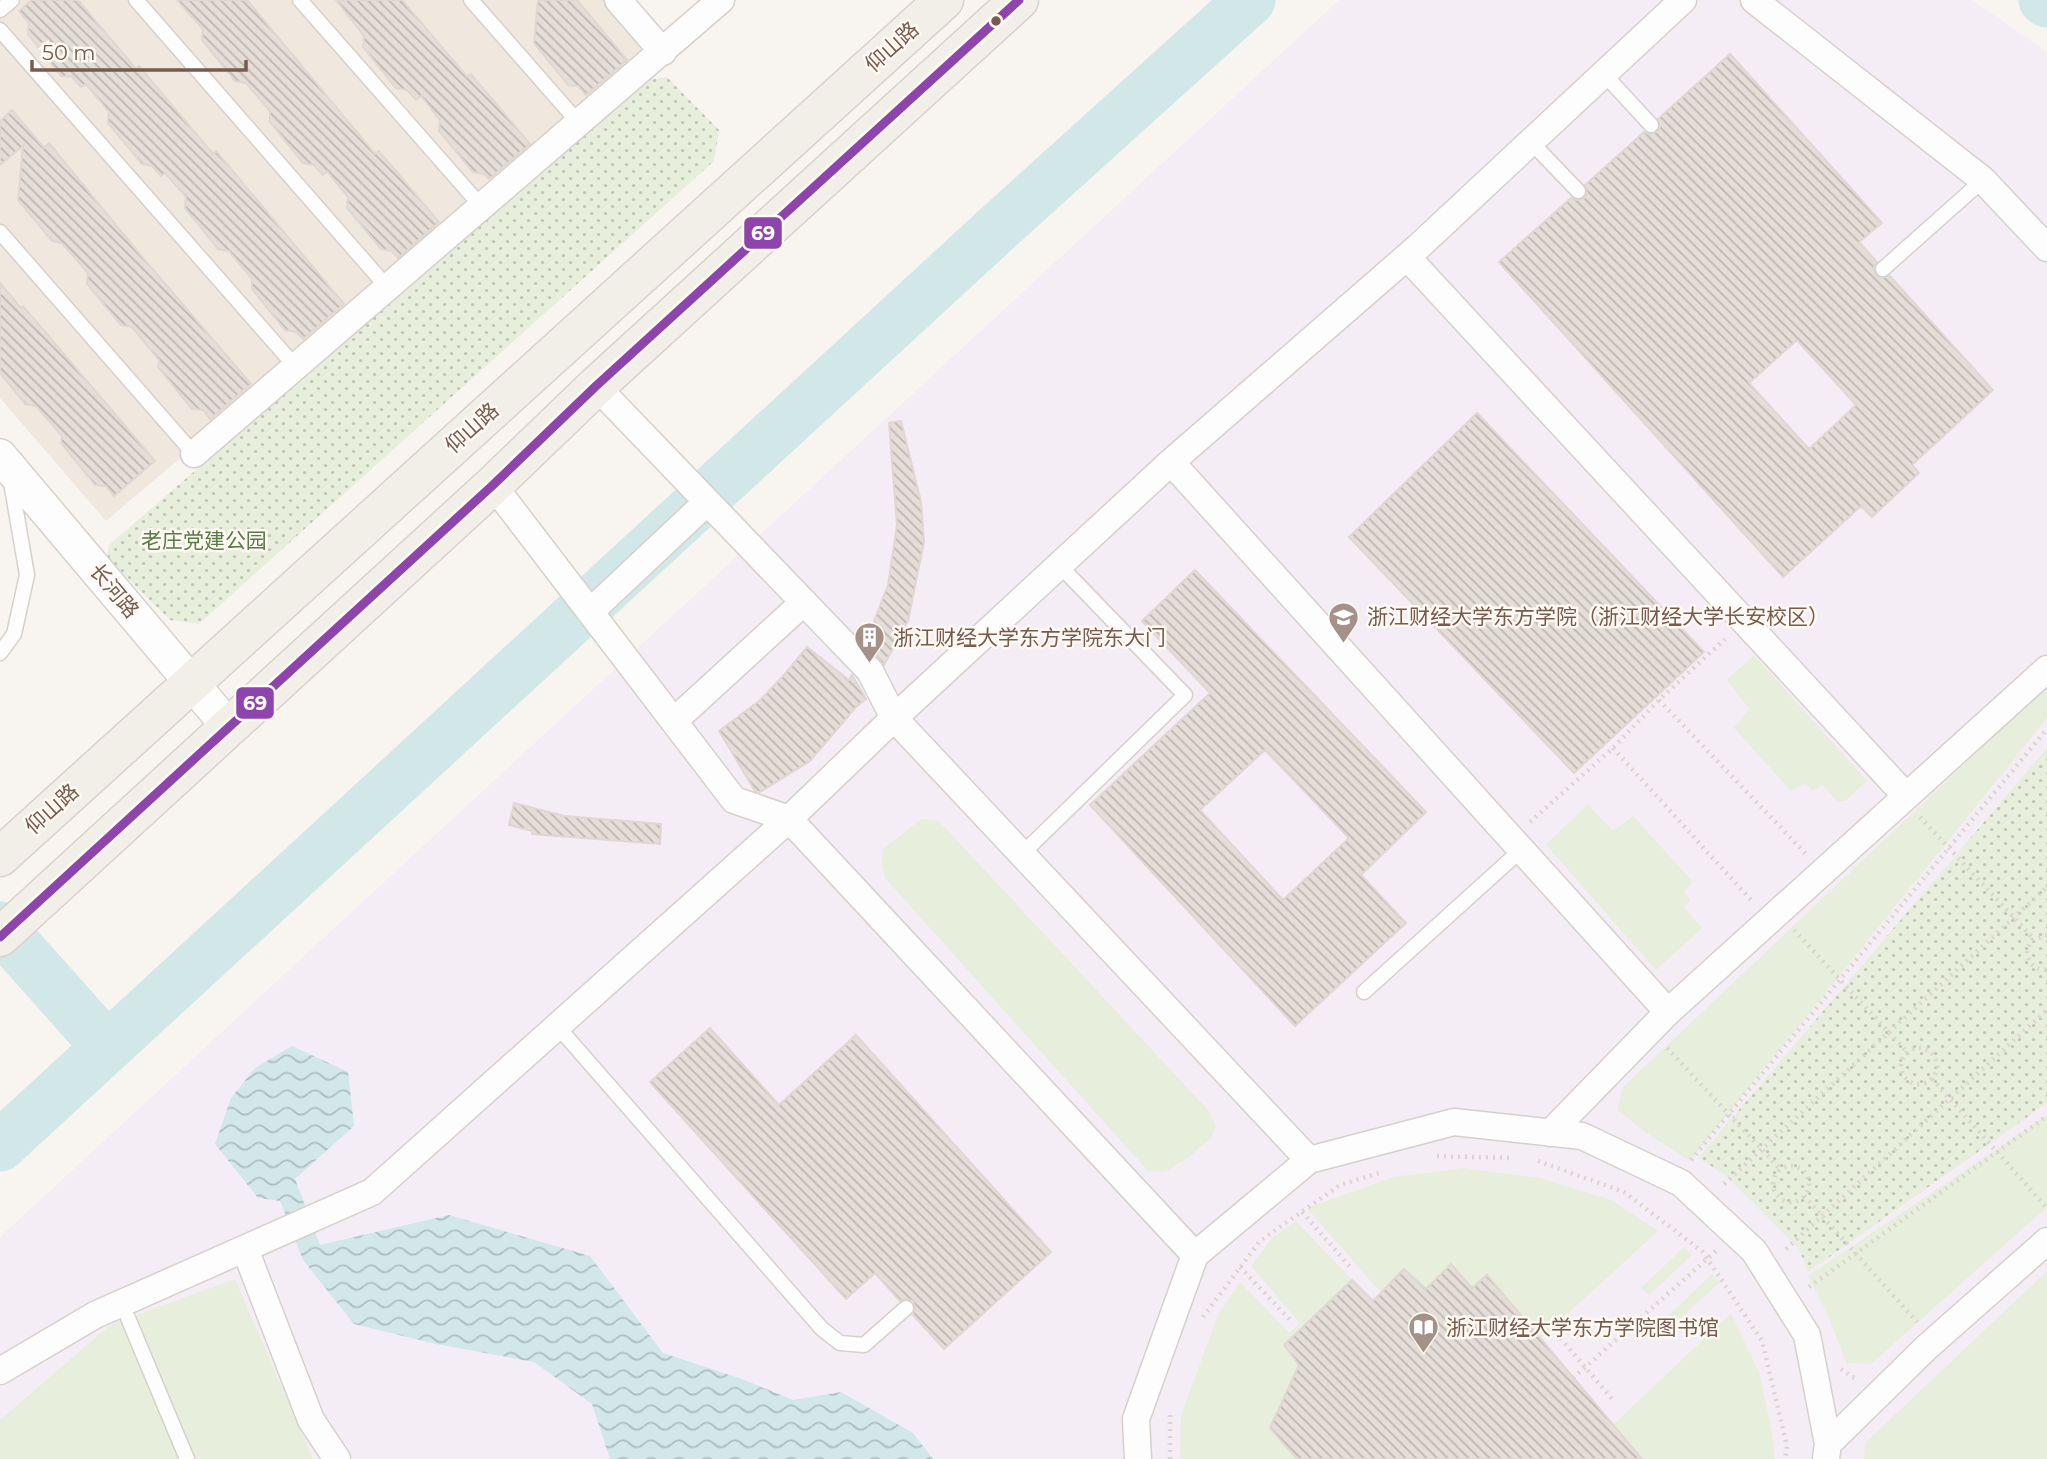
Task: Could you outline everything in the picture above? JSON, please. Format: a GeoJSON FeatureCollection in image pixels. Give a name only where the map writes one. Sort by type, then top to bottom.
{"type":"FeatureCollection","features":[{"type":"Feature","properties":{"kind":"main road"},"geometry":{"type":"LineString","coordinates":[[0,937],[228,726],[504,499],[1019,0]]}},
{"type":"Feature","properties":{"kind":"main road","name":"仰山路"},"geometry":{"type":"LineString","coordinates":[[0,857],[931,4]]}},
{"type":"Feature","properties":{"kind":"street"},"geometry":{"type":"LineString","coordinates":[[618,0],[663,52]]}},
{"type":"Feature","properties":{"kind":"street"},"geometry":{"type":"LineString","coordinates":[[194,454],[721,0]]}},
{"type":"Feature","properties":{"kind":"street"},"geometry":{"type":"LineString","coordinates":[[0,1371],[95,1315],[372,1192],[789,819],[1171,462],[1407,257],[1683,0]]}},
{"type":"Feature","properties":{"kind":"street"},"geometry":{"type":"LineString","coordinates":[[1754,0],[1983,180],[2047,248]]}},
{"type":"Feature","properties":{"kind":"street"},"geometry":{"type":"LineString","coordinates":[[1407,257],[1912,805]]}},
{"type":"Feature","properties":{"kind":"street"},"geometry":{"type":"LineString","coordinates":[[608,399],[870,671],[894,718],[1309,1160]]}},
{"type":"Feature","properties":{"kind":"street","name":"长河路"},"geometry":{"type":"LineString","coordinates":[[4,461],[228,726]]}},
{"type":"Feature","properties":{"kind":"street"},"geometry":{"type":"LineString","coordinates":[[1171,462],[1522,839],[1668,1012]]}},
{"type":"Feature","properties":{"kind":"street"},"geometry":{"type":"LineString","coordinates":[[504,499],[734,800],[789,819],[1195,1255]]}},
{"type":"Feature","properties":{"kind":"street"},"geometry":{"type":"LineString","coordinates":[[590,612],[707,502]]}},
{"type":"Feature","properties":{"kind":"street"},"geometry":{"type":"LineString","coordinates":[[674,721],[804,602]]}},
{"type":"Feature","properties":{"kind":"street"},"geometry":{"type":"LineString","coordinates":[[1550,1133],[1668,1012],[1778,921],[1823,872],[1912,805],[2047,668]]}},
{"type":"Feature","properties":{"kind":"street"},"geometry":{"type":"LineString","coordinates":[[1138,1459],[1136,1419],[1195,1255],[1309,1160],[1454,1122],[1582,1136],[1681,1184],[1754,1251],[1807,1335],[1827,1451]]}},
{"type":"Feature","properties":{"kind":"street"},"geometry":{"type":"LineString","coordinates":[[1827,1451],[1927,1348],[2047,1241]]}},
{"type":"Feature","properties":{"kind":"street"},"geometry":{"type":"LineString","coordinates":[[245,1249],[311,1420],[337,1459]]}},
{"type":"Feature","properties":{"kind":"lane"},"geometry":{"type":"LineString","coordinates":[[0,10],[12,0]]}},
{"type":"Feature","properties":{"kind":"lane"},"geometry":{"type":"LineString","coordinates":[[136,0],[387,287]]}},
{"type":"Feature","properties":{"kind":"lane"},"geometry":{"type":"LineString","coordinates":[[300,0],[481,206]]}},
{"type":"Feature","properties":{"kind":"lane"},"geometry":{"type":"LineString","coordinates":[[471,0],[578,122]]}},
{"type":"Feature","properties":{"kind":"lane"},"geometry":{"type":"LineString","coordinates":[[0,30],[295,366]]}},
{"type":"Feature","properties":{"kind":"lane"},"geometry":{"type":"LineString","coordinates":[[1604,74],[1651,125]]}},
{"type":"Feature","properties":{"kind":"lane"},"geometry":{"type":"LineString","coordinates":[[1531,142],[1578,191]]}},
{"type":"Feature","properties":{"kind":"lane"},"geometry":{"type":"LineString","coordinates":[[1883,269],[1983,180]]}},
{"type":"Feature","properties":{"kind":"lane"},"geometry":{"type":"LineString","coordinates":[[0,232],[194,454]]}},
{"type":"Feature","properties":{"kind":"lane"},"geometry":{"type":"LineString","coordinates":[[0,653],[14,634],[27,575],[4,461]]}},
{"type":"Feature","properties":{"kind":"lane"},"geometry":{"type":"LineString","coordinates":[[1022,854],[1185,695],[1059,565]]}},
{"type":"Feature","properties":{"kind":"lane"},"geometry":{"type":"LineString","coordinates":[[1364,992],[1522,839]]}},
{"type":"Feature","properties":{"kind":"lane"},"geometry":{"type":"LineString","coordinates":[[558,1027],[822,1329],[840,1343],[864,1345],[906,1308]]}},
{"type":"Feature","properties":{"kind":"lane"},"geometry":{"type":"LineString","coordinates":[[128,1318],[187,1459]]}},
{"type":"Feature","properties":{"kind":"path"},"geometry":{"type":"LineString","coordinates":[[1522,839],[1659,701],[1744,621]]}},
{"type":"Feature","properties":{"kind":"path"},"geometry":{"type":"LineString","coordinates":[[1659,701],[1823,872]]}},
{"type":"Feature","properties":{"kind":"path"},"geometry":{"type":"LineString","coordinates":[[1690,1161],[2047,729]]}},
{"type":"Feature","properties":{"kind":"path"},"geometry":{"type":"LineString","coordinates":[[1613,748],[1778,921],[1840,979],[1908,1053]]}},
{"type":"Feature","properties":{"kind":"path"},"geometry":{"type":"LineString","coordinates":[[1912,805],[2034,939]]}},
{"type":"Feature","properties":{"kind":"path"},"geometry":{"type":"LineString","coordinates":[[1731,1191],[1724,1184],[2047,887]]}},
{"type":"Feature","properties":{"kind":"path"},"geometry":{"type":"LineString","coordinates":[[2047,935],[2034,939],[2027,950],[2029,961],[2038,969],[2047,970]]}},
{"type":"Feature","properties":{"kind":"path"},"geometry":{"type":"LineString","coordinates":[[1786,1249],[2047,1010]]}},
{"type":"Feature","properties":{"kind":"path"},"geometry":{"type":"LineString","coordinates":[[1660,1041],[1781,1170]]}},
{"type":"Feature","properties":{"kind":"path"},"geometry":{"type":"LineString","coordinates":[[1921,1049],[1931,1054],[1936,1065],[1931,1079],[1918,1084],[1907,1079],[1902,1069],[1903,1059],[1908,1053],[1921,1049]]}},
{"type":"Feature","properties":{"kind":"path"},"geometry":{"type":"LineString","coordinates":[[1931,1079],[2047,1208]]}},
{"type":"Feature","properties":{"kind":"path"},"geometry":{"type":"LineString","coordinates":[[1808,1288],[2047,1116]]}},
{"type":"Feature","properties":{"kind":"path"},"geometry":{"type":"LineString","coordinates":[[1434,1156],[1518,1158]]}},
{"type":"Feature","properties":{"kind":"path"},"geometry":{"type":"LineString","coordinates":[[1532,1158],[1624,1192],[1703,1252],[1762,1341],[1787,1446],[1786,1459]]}},
{"type":"Feature","properties":{"kind":"path"},"geometry":{"type":"LineString","coordinates":[[1794,1166],[1804,1171],[1809,1182],[1804,1196],[1790,1202],[1779,1197],[1774,1187],[1775,1176],[1781,1170],[1794,1166]]}},
{"type":"Feature","properties":{"kind":"path"},"geometry":{"type":"LineString","coordinates":[[1202,1320],[1260,1241],[1340,1185],[1387,1170]]}},
{"type":"Feature","properties":{"kind":"path"},"geometry":{"type":"LineString","coordinates":[[1804,1196],[1922,1328]]}},
{"type":"Feature","properties":{"kind":"path"},"geometry":{"type":"LineString","coordinates":[[1301,1212],[1352,1269]]}},
{"type":"Feature","properties":{"kind":"path"},"geometry":{"type":"LineString","coordinates":[[1780,1242],[1790,1258]]}},
{"type":"Feature","properties":{"kind":"path"},"geometry":{"type":"LineString","coordinates":[[1573,1378],[1707,1259]]}},
{"type":"Feature","properties":{"kind":"path"},"geometry":{"type":"LineString","coordinates":[[1240,1267],[1293,1323]]}},
{"type":"Feature","properties":{"kind":"path"},"geometry":{"type":"LineString","coordinates":[[1805,1281],[1811,1295]]}},
{"type":"Feature","properties":{"kind":"path"},"geometry":{"type":"LineString","coordinates":[[1556,1333],[1613,1400]]}},
{"type":"Feature","properties":{"kind":"path"},"geometry":{"type":"LineString","coordinates":[[1835,1360],[1842,1370],[1852,1377],[1866,1378]]}},
{"type":"Feature","properties":{"kind":"path"},"geometry":{"type":"LineString","coordinates":[[1170,1459],[1170,1413],[1174,1401]]}},
{"type":"Feature","properties":{"kind":"shaded area"},"geometry":{"type":"Polygon","coordinates":[[[0,0],[609,0],[655,55],[106,521],[0,398],[0,0]]]}},
{"type":"Feature","properties":{"kind":"shaded area","name":"浙江财经大学东方学院（浙江财经大学长安校区）"},"geometry":{"type":"Polygon","coordinates":[[[1339,0],[1972,0],[2047,52],[2047,1459],[0,1459],[0,1237],[1339,0]]]}},
{"type":"Feature","properties":{"kind":"green space","name":"老庄党建公园"},"geometry":{"type":"Polygon","coordinates":[[[667,77],[719,130],[714,161],[199,624],[170,620],[107,558],[109,545],[647,80],[667,77]]]}},
{"type":"Feature","properties":{"kind":"green space"},"geometry":{"type":"Polygon","coordinates":[[[1754,655],[1867,781],[1845,801],[1837,801],[1822,785],[1812,791],[1805,784],[1791,791],[1734,728],[1749,709],[1727,680],[1754,655]]]}},
{"type":"Feature","properties":{"kind":"green space"},"geometry":{"type":"Polygon","coordinates":[[[2047,686],[2047,718],[1690,1161],[1617,1110],[1623,1087],[2047,686]]]}},
{"type":"Feature","properties":{"kind":"green space"},"geometry":{"type":"Polygon","coordinates":[[[2047,748],[2047,1103],[1808,1272],[1799,1249],[1724,1174],[1698,1158],[2047,748]]]}},
{"type":"Feature","properties":{"kind":"green space"},"geometry":{"type":"Polygon","coordinates":[[[1588,804],[1613,831],[1633,816],[1693,882],[1684,891],[1690,901],[1684,907],[1702,928],[1656,970],[1546,845],[1588,804]]]}},
{"type":"Feature","properties":{"kind":"green space"},"geometry":{"type":"Polygon","coordinates":[[[921,819],[939,821],[1209,1111],[1216,1126],[1211,1138],[1165,1172],[1148,1171],[885,878],[883,849],[921,819]]]}},
{"type":"Feature","properties":{"kind":"green space"},"geometry":{"type":"Polygon","coordinates":[[[2047,1115],[2047,1207],[1871,1364],[1846,1363],[1830,1320],[1808,1276],[2047,1115]]]}},
{"type":"Feature","properties":{"kind":"green space"},"geometry":{"type":"Polygon","coordinates":[[[1464,1168],[1540,1178],[1611,1200],[1658,1231],[1540,1339],[1472,1288],[1451,1265],[1426,1289],[1404,1269],[1381,1293],[1307,1208],[1394,1177],[1464,1168]]]}},
{"type":"Feature","properties":{"kind":"green space"},"geometry":{"type":"Polygon","coordinates":[[[1296,1221],[1352,1280],[1323,1309],[1319,1334],[1307,1322],[1284,1345],[1299,1365],[1270,1428],[1297,1459],[1180,1459],[1181,1415],[1218,1315],[1240,1282],[1289,1333],[1300,1323],[1251,1266],[1272,1238],[1296,1221]]]}},
{"type":"Feature","properties":{"kind":"green space"},"geometry":{"type":"Polygon","coordinates":[[[1684,1247],[1692,1255],[1649,1295],[1641,1288],[1684,1247]]]}},
{"type":"Feature","properties":{"kind":"green space"},"geometry":{"type":"Polygon","coordinates":[[[2047,1271],[2047,1459],[1864,1459],[1865,1443],[2047,1271]]]}},
{"type":"Feature","properties":{"kind":"green space"},"geometry":{"type":"Polygon","coordinates":[[[1712,1274],[1720,1282],[1674,1324],[1667,1317],[1712,1274]]]}},
{"type":"Feature","properties":{"kind":"green space"},"geometry":{"type":"Polygon","coordinates":[[[235,1279],[313,1459],[0,1459],[0,1420],[110,1325],[235,1279]]]}},
{"type":"Feature","properties":{"kind":"green space"},"geometry":{"type":"Polygon","coordinates":[[[1731,1313],[1759,1372],[1773,1437],[1774,1459],[1642,1459],[1613,1425],[1731,1313]]]}},
{"type":"Feature","properties":{"kind":"water"},"geometry":{"type":"Polygon","coordinates":[[[292,1046],[348,1072],[354,1126],[295,1179],[320,1245],[449,1215],[590,1256],[663,1353],[742,1379],[793,1400],[841,1392],[913,1433],[933,1459],[610,1459],[592,1404],[534,1362],[436,1344],[354,1324],[303,1260],[280,1201],[258,1198],[215,1144],[231,1098],[255,1068],[292,1046]]]}},
{"type":"Feature","properties":{"kind":"building"},"geometry":{"type":"Polygon","coordinates":[[[32,0],[78,0],[136,69],[139,66],[213,154],[216,151],[344,304],[303,339],[296,332],[285,330],[252,289],[252,279],[229,251],[218,249],[185,208],[186,197],[165,173],[161,176],[152,166],[142,164],[108,123],[109,112],[86,84],[81,87],[72,77],[61,76],[28,34],[29,23],[19,11],[32,0]]]}},
{"type":"Feature","properties":{"kind":"building"},"geometry":{"type":"Polygon","coordinates":[[[177,0],[247,0],[375,154],[379,151],[439,222],[398,258],[392,251],[381,249],[347,208],[348,197],[327,171],[323,175],[314,165],[303,163],[270,122],[270,111],[246,83],[235,81],[202,40],[203,29],[177,0]]]}},
{"type":"Feature","properties":{"kind":"building"},"geometry":{"type":"Polygon","coordinates":[[[336,0],[402,0],[467,77],[471,74],[530,144],[489,179],[484,174],[473,172],[439,131],[440,120],[421,96],[416,100],[407,90],[396,88],[363,47],[364,36],[336,0]]]}},
{"type":"Feature","properties":{"kind":"building"},"geometry":{"type":"Polygon","coordinates":[[[538,0],[577,0],[627,60],[586,95],[578,86],[568,85],[534,43],[538,0]]]}},
{"type":"Feature","properties":{"kind":"building"},"geometry":{"type":"Polygon","coordinates":[[[1730,54],[1882,223],[1859,242],[1877,262],[1874,267],[1875,275],[1881,278],[1890,276],[1993,390],[1912,465],[1919,473],[1872,517],[1861,506],[1783,577],[1499,262],[1571,198],[1584,198],[1587,193],[1585,185],[1644,132],[1657,132],[1660,127],[1658,119],[1730,54]],[[1797,340],[1749,383],[1809,449],[1856,405],[1797,340]]]}},
{"type":"Feature","properties":{"kind":"building"},"geometry":{"type":"Polygon","coordinates":[[[12,110],[44,148],[49,143],[251,384],[210,419],[203,410],[192,409],[158,367],[159,360],[132,327],[121,325],[87,284],[88,273],[62,243],[52,241],[18,200],[23,146],[0,165],[0,121],[12,110]]]}},
{"type":"Feature","properties":{"kind":"building"},"geometry":{"type":"Polygon","coordinates":[[[0,283],[21,308],[23,306],[155,461],[114,496],[106,486],[95,485],[61,443],[62,436],[36,406],[25,404],[0,373],[0,283]]]}},
{"type":"Feature","properties":{"kind":"building"},"geometry":{"type":"Polygon","coordinates":[[[1477,413],[1704,652],[1574,773],[1349,537],[1477,413]]]}},
{"type":"Feature","properties":{"kind":"building"},"geometry":{"type":"Polygon","coordinates":[[[901,421],[921,502],[924,542],[908,621],[884,665],[865,644],[888,585],[897,525],[889,423],[901,421]]]}},
{"type":"Feature","properties":{"kind":"building"},"geometry":{"type":"Polygon","coordinates":[[[1195,570],[1426,812],[1361,875],[1406,923],[1295,1026],[1090,805],[1210,693],[1142,621],[1195,570]],[[1265,750],[1200,810],[1283,900],[1349,838],[1265,750]]]}},
{"type":"Feature","properties":{"kind":"building"},"geometry":{"type":"Polygon","coordinates":[[[807,647],[849,680],[852,675],[866,699],[810,761],[760,792],[755,791],[719,731],[759,701],[807,647]]]}},
{"type":"Feature","properties":{"kind":"building"},"geometry":{"type":"Polygon","coordinates":[[[514,803],[564,816],[661,824],[660,844],[532,834],[532,831],[509,825],[514,803]]]}},
{"type":"Feature","properties":{"kind":"building"},"geometry":{"type":"Polygon","coordinates":[[[710,1028],[779,1105],[856,1035],[1051,1252],[944,1349],[913,1315],[913,1301],[900,1301],[875,1273],[846,1299],[650,1082],[710,1028]]]}},
{"type":"Feature","properties":{"kind":"building","name":"浙江财经大学东方学院图书馆"},"geometry":{"type":"Polygon","coordinates":[[[1451,1264],[1472,1288],[1487,1275],[1642,1459],[1297,1459],[1270,1428],[1299,1365],[1284,1345],[1352,1280],[1373,1301],[1404,1269],[1426,1289],[1451,1264]]]}},
{"type":"Feature","properties":{"kind":"waterway"},"geometry":{"type":"LineString","coordinates":[[0,1146],[1002,224],[1250,0]]}},
{"type":"Feature","properties":{"kind":"waterway"},"geometry":{"type":"LineString","coordinates":[[0,927],[107,1047]]}},
{"type":"Feature","properties":{"kind":"transit line","name":"69"},"geometry":{"type":"LineString","coordinates":[[0,937],[493,485],[596,386],[1019,0]]}},
{"type":"Feature","properties":{"kind":"place","name":"浙江财经大学东方学院（浙江财经大学长安校区）"},"geometry":{"type":"Point","coordinates":[1344,644]}},
{"type":"Feature","properties":{"kind":"place","name":"浙江财经大学东方学院东大门"},"geometry":{"type":"Point","coordinates":[870,665]}},
{"type":"Feature","properties":{"kind":"place","name":"浙江财经大学东方学院图书馆"},"geometry":{"type":"Point","coordinates":[1423,1355]}}]}
